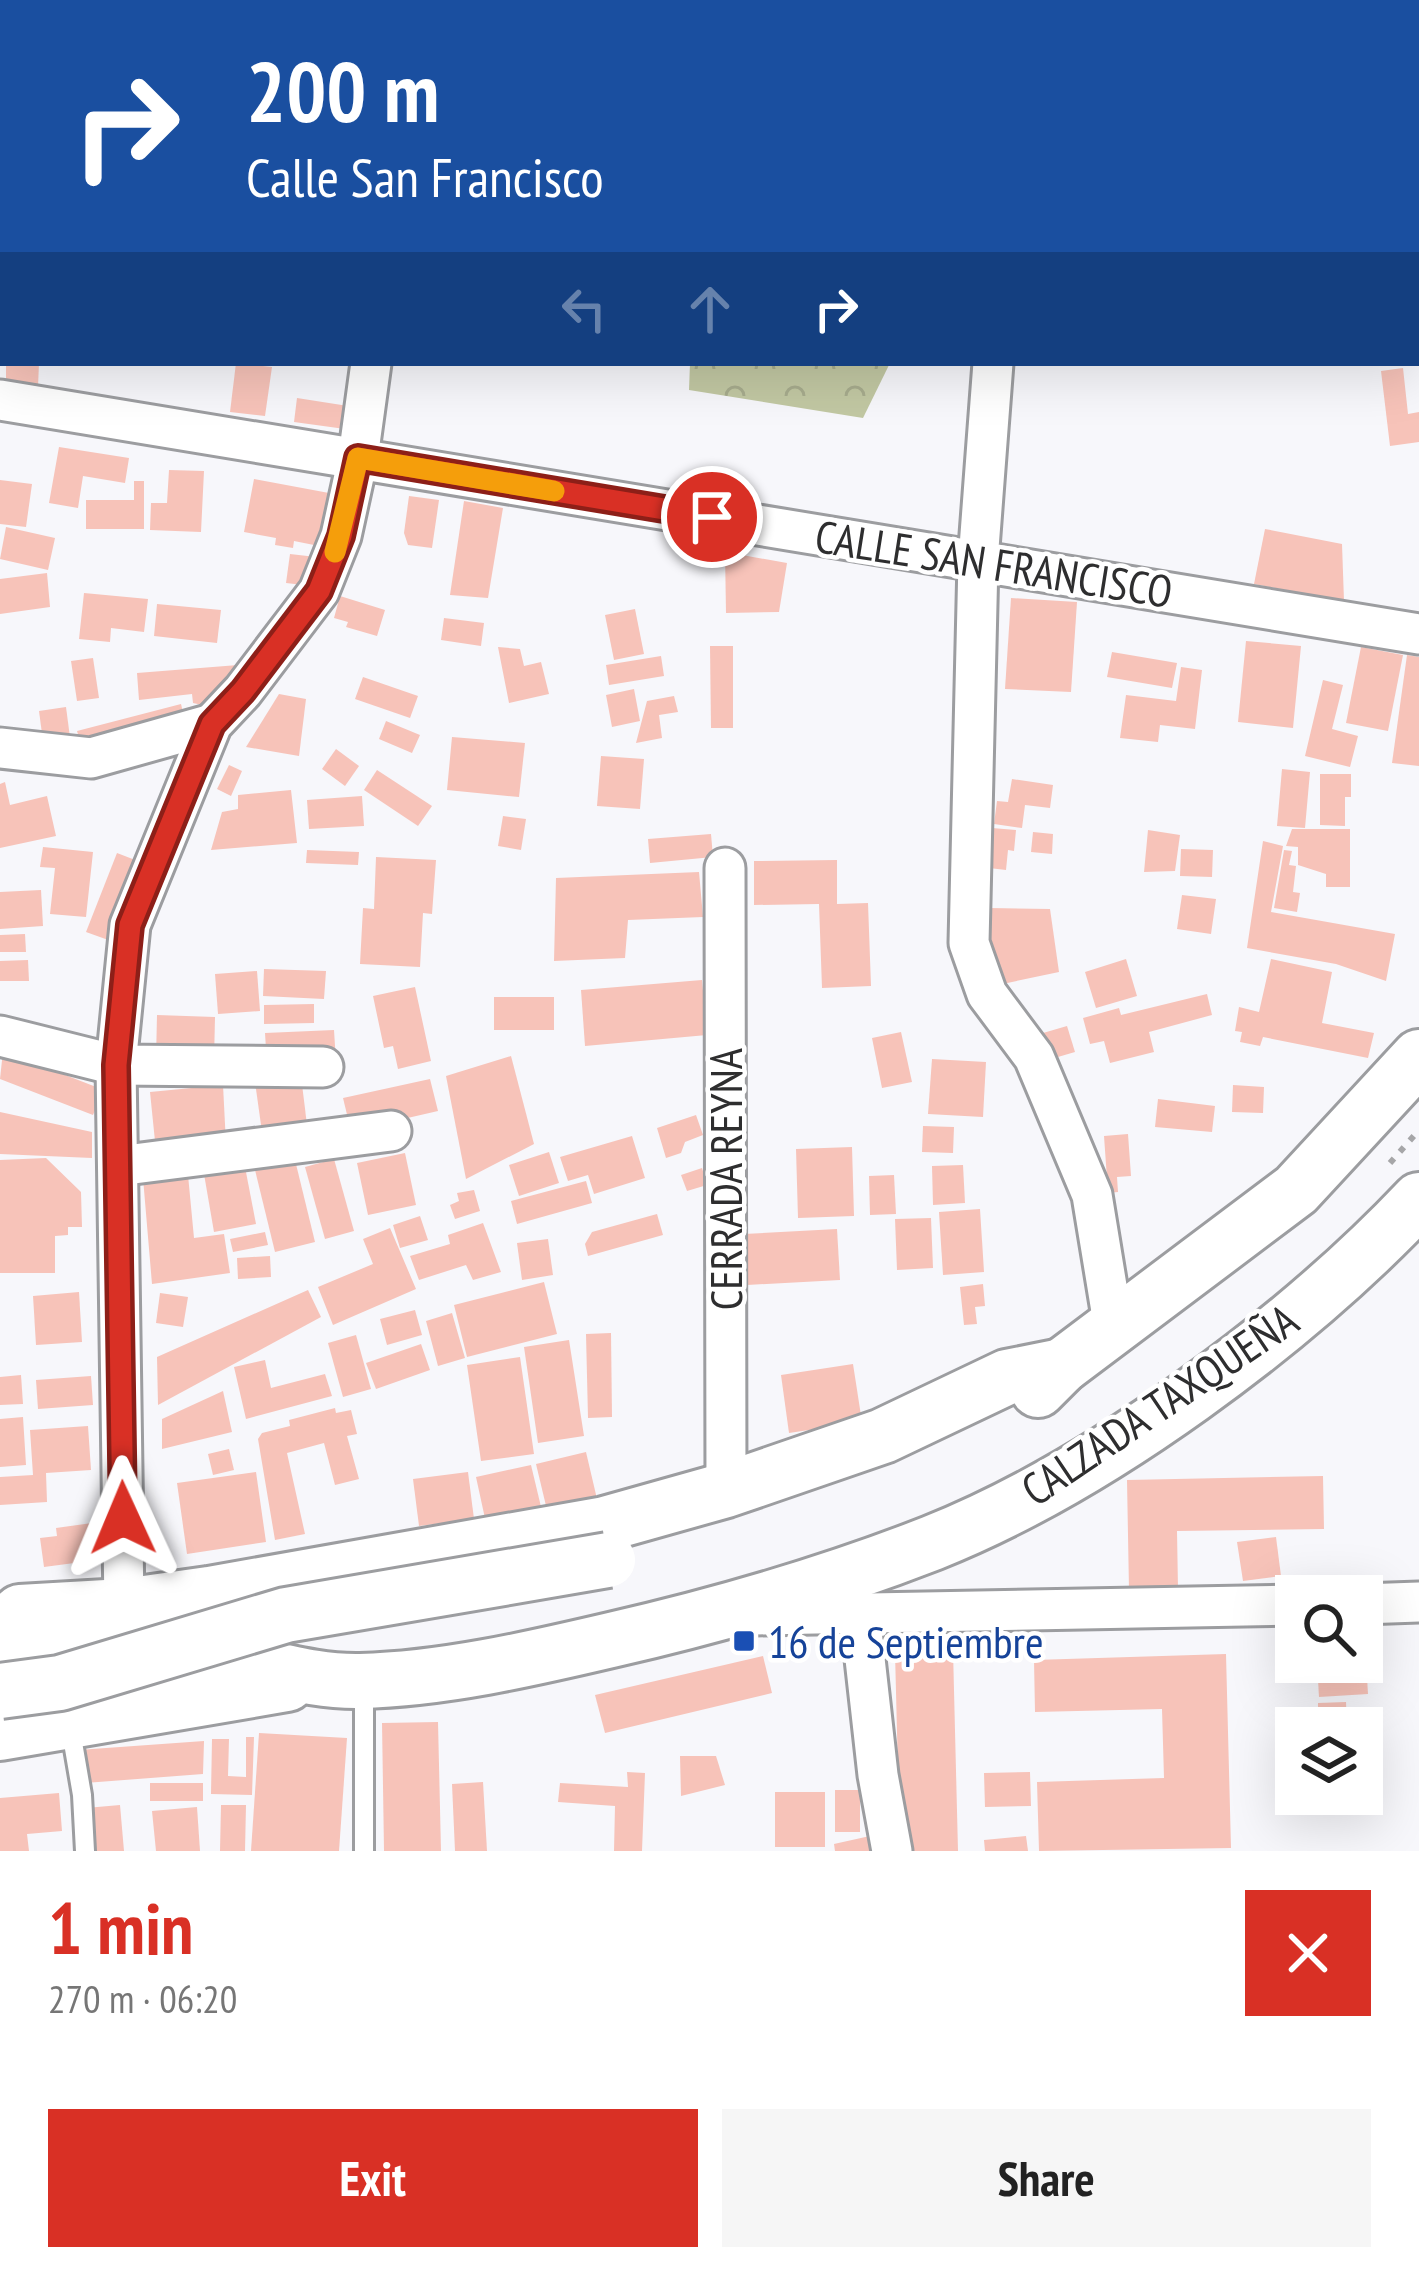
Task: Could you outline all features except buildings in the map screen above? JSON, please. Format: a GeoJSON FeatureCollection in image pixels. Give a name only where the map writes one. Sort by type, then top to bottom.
{"type":"FeatureCollection","features":[{"type":"Feature","properties":{"kind":"main road","name":"CALZADA TAXQUEÑA"},"geometry":{"type":"LineString","coordinates":[[0,1690],[60,1683],[286,1615],[608,1560],[770,1514],[894,1469],[1028,1400],[1062,1366],[1296,1190],[1419,1057]]}},
{"type":"Feature","properties":{"kind":"main road","name":"CALZADA TAXQUEÑA"},"geometry":{"type":"LineString","coordinates":[[0,1733],[310,1680],[364,1681],[507,1661],[720,1615],[934,1542],[1103,1454],[1300,1311],[1404,1182]]}},
{"type":"Feature","properties":{"kind":"main road","name":"CALZADA TAXQUEÑA"},"geometry":{"type":"LineString","coordinates":[[0,1613],[124,1606],[604,1524],[726,1490],[883,1436],[1007,1377],[1062,1366]]}},
{"type":"Feature","properties":{"kind":"main road","name":"CALZADA TAXQUEÑA"},"geometry":{"type":"LineString","coordinates":[[0,1646],[66,1643],[221,1659],[310,1680]]}},
{"type":"Feature","properties":{"kind":"street"},"geometry":{"type":"LineString","coordinates":[[124,1606],[116,1065],[130,925],[212,724],[319,591],[341,536],[371,366]]}},
{"type":"Feature","properties":{"kind":"street"},"geometry":{"type":"LineString","coordinates":[[993,366],[978,561],[970,944],[987,994],[1034,1057],[1092,1195],[1114,1329]]}},
{"type":"Feature","properties":{"kind":"street","name":"CALLE SAN FRANCISCO"},"geometry":{"type":"LineString","coordinates":[[0,400],[1419,634]]}},
{"type":"Feature","properties":{"kind":"street"},"geometry":{"type":"LineString","coordinates":[[0,748],[91,758],[212,724]]}},
{"type":"Feature","properties":{"kind":"street","name":"CERRADA REYNA"},"geometry":{"type":"LineString","coordinates":[[725,868],[726,1490]]}},
{"type":"Feature","properties":{"kind":"street"},"geometry":{"type":"LineString","coordinates":[[0,1036],[116,1065],[322,1067]]}},
{"type":"Feature","properties":{"kind":"street"},"geometry":{"type":"LineString","coordinates":[[118,1166],[392,1131]]}},
{"type":"Feature","properties":{"kind":"street"},"geometry":{"type":"LineString","coordinates":[[1383,1603],[1419,1602]]}},
{"type":"Feature","properties":{"kind":"street"},"geometry":{"type":"LineString","coordinates":[[720,1615],[1275,1605]]}},
{"type":"Feature","properties":{"kind":"street"},"geometry":{"type":"LineString","coordinates":[[860,1614],[892,1851]]}},
{"type":"Feature","properties":{"kind":"lane"},"geometry":{"type":"LineString","coordinates":[[364,1681],[364,1851]]}},
{"type":"Feature","properties":{"kind":"lane"},"geometry":{"type":"LineString","coordinates":[[69,1723],[82,1795],[85,1851]]}},
{"type":"Feature","properties":{"kind":"path"},"geometry":{"type":"LineString","coordinates":[[1404,1182],[1419,1130]]}},
{"type":"Feature","properties":{"kind":"green space"},"geometry":{"type":"Polygon","coordinates":[[[690,366],[889,366],[863,418],[689,390],[690,366]]]}},
{"type":"Feature","properties":{"kind":"slow traffic"},"geometry":{"type":"LineString","coordinates":[[335,552],[358,458],[554,491]]}},
{"type":"Feature","properties":{"kind":"place","name":"16 de Septiembre"},"geometry":{"type":"Point","coordinates":[744,1641]}},
{"type":"Feature","properties":{"kind":"route"},"geometry":{"type":"LineString","coordinates":[[123,1518],[116,1065],[130,925],[212,724],[319,591],[341,536],[358,458],[712,517]]}}]}
